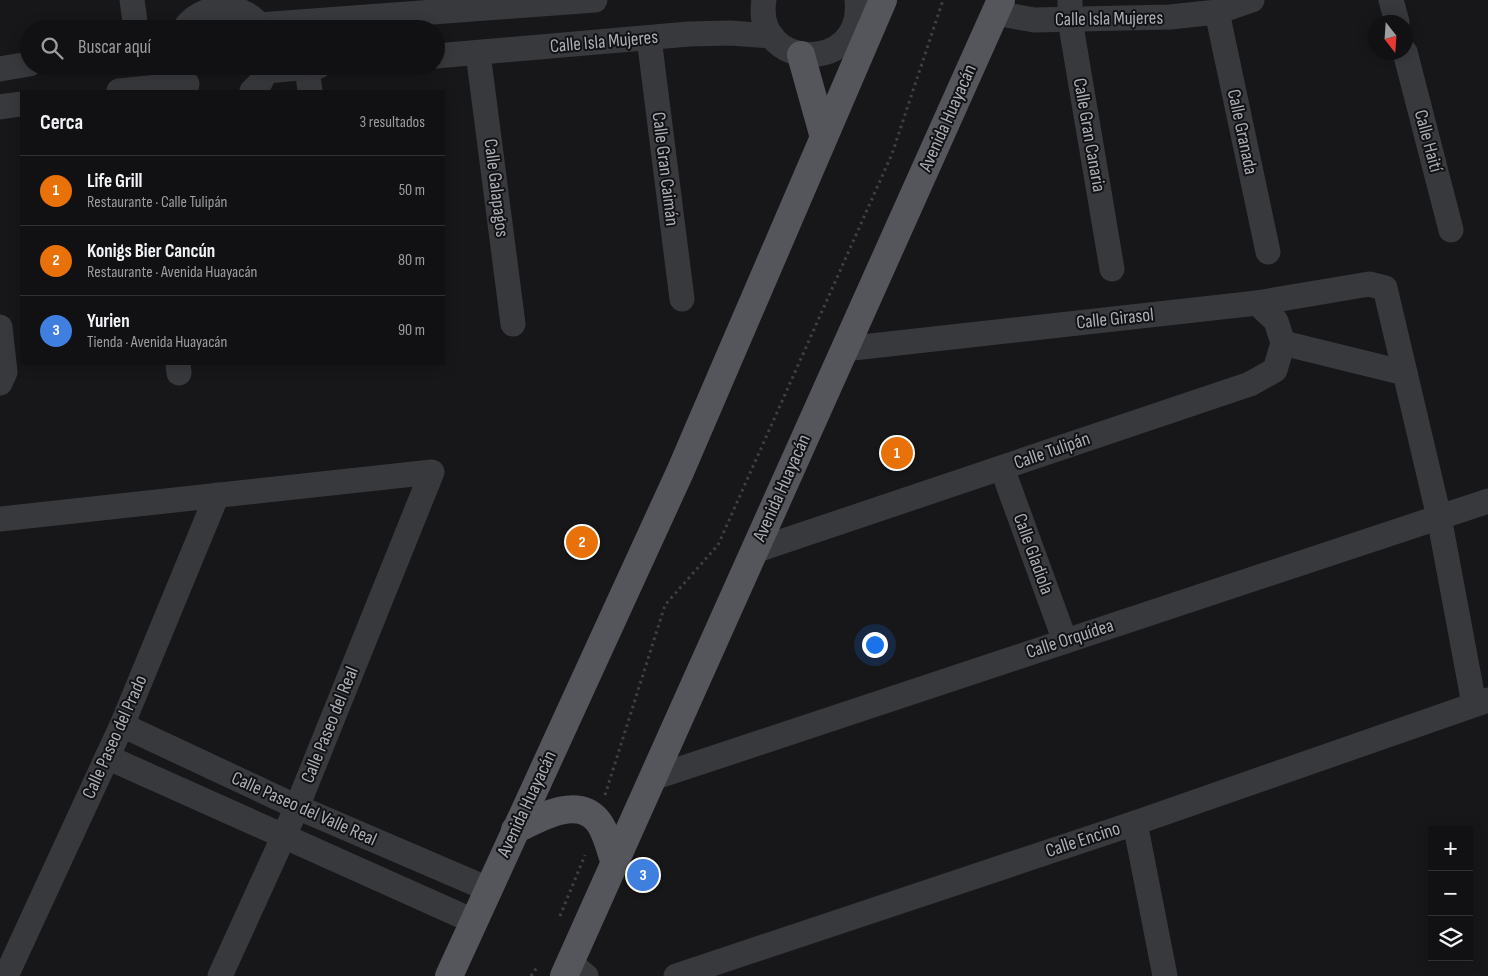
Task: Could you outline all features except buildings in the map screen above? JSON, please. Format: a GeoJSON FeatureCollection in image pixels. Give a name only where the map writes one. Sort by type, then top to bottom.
{"type":"FeatureCollection","features":[{"type":"Feature","properties":{"kind":"main road","name":"Avenida Huayacán"},"geometry":{"type":"LineString","coordinates":[[449,976],[514,830],[680,472],[823,134],[883,0]]}},
{"type":"Feature","properties":{"kind":"main road","name":"Avenida Huayacán"},"geometry":{"type":"LineString","coordinates":[[574,972],[615,862],[998,6]]}},
{"type":"Feature","properties":{"kind":"main road"},"geometry":{"type":"LineString","coordinates":[[801,54],[823,134]]}},
{"type":"Feature","properties":{"kind":"main road"},"geometry":{"type":"LineString","coordinates":[[514,830],[545,815],[568,809],[587,812],[597,820],[615,862]]}},
{"type":"Feature","properties":{"kind":"street"},"geometry":{"type":"LineString","coordinates":[[132,0],[135,20]]}},
{"type":"Feature","properties":{"kind":"street"},"geometry":{"type":"LineString","coordinates":[[282,20],[309,11],[596,0]]}},
{"type":"Feature","properties":{"kind":"street"},"geometry":{"type":"LineString","coordinates":[[764,0],[763,15],[772,36],[785,48],[801,54],[815,56],[828,52],[850,36],[856,23],[857,0]]}},
{"type":"Feature","properties":{"kind":"street","name":"Calle Isla Mujeres"},"geometry":{"type":"LineString","coordinates":[[998,6],[1034,20],[1070,10],[1170,17],[1217,12],[1252,0]]}},
{"type":"Feature","properties":{"kind":"street"},"geometry":{"type":"LineString","coordinates":[[1391,0],[1395,15]]}},
{"type":"Feature","properties":{"kind":"street"},"geometry":{"type":"LineString","coordinates":[[193,20],[197,16],[219,8],[241,11],[252,20]]}},
{"type":"Feature","properties":{"kind":"street","name":"Calle Gran Canaria"},"geometry":{"type":"LineString","coordinates":[[1070,10],[1112,269]]}},
{"type":"Feature","properties":{"kind":"street","name":"Calle Granada"},"geometry":{"type":"LineString","coordinates":[[1217,12],[1268,252]]}},
{"type":"Feature","properties":{"kind":"street","name":"Calle Isla Mujeres"},"geometry":{"type":"LineString","coordinates":[[445,55],[730,33],[772,36]]}},
{"type":"Feature","properties":{"kind":"street","name":"Calle Gran Caimán"},"geometry":{"type":"LineString","coordinates":[[649,38],[682,299]]}},
{"type":"Feature","properties":{"kind":"street","name":"Calle Galapagos"},"geometry":{"type":"LineString","coordinates":[[478,52],[513,324]]}},
{"type":"Feature","properties":{"kind":"street","name":"Calle Haití"},"geometry":{"type":"LineString","coordinates":[[1407,60],[1451,230]]}},
{"type":"Feature","properties":{"kind":"street"},"geometry":{"type":"LineString","coordinates":[[0,69],[20,66]]}},
{"type":"Feature","properties":{"kind":"street"},"geometry":{"type":"LineString","coordinates":[[253,90],[262,75]]}},
{"type":"Feature","properties":{"kind":"street"},"geometry":{"type":"LineString","coordinates":[[133,90],[186,81]]}},
{"type":"Feature","properties":{"kind":"street"},"geometry":{"type":"LineString","coordinates":[[0,106],[20,104]]}},
{"type":"Feature","properties":{"kind":"street","name":"Calle Girasol"},"geometry":{"type":"LineString","coordinates":[[844,349],[1257,303],[1369,284],[1385,288],[1405,373]]}},
{"type":"Feature","properties":{"kind":"street"},"geometry":{"type":"LineString","coordinates":[[1257,303],[1276,321],[1283,343],[1405,373],[1481,702]]}},
{"type":"Feature","properties":{"kind":"street"},"geometry":{"type":"LineString","coordinates":[[0,327],[5,372],[0,383]]}},
{"type":"Feature","properties":{"kind":"street","name":"Calle Tulipán"},"geometry":{"type":"LineString","coordinates":[[754,551],[1250,384],[1275,370],[1283,343]]}},
{"type":"Feature","properties":{"kind":"street","name":"Calle Gladiola"},"geometry":{"type":"LineString","coordinates":[[1002,468],[1065,641]]}},
{"type":"Feature","properties":{"kind":"street","name":"Calle Paseo del Real"},"geometry":{"type":"LineString","coordinates":[[217,495],[432,472],[297,807],[220,976]]}},
{"type":"Feature","properties":{"kind":"street"},"geometry":{"type":"LineString","coordinates":[[0,520],[217,495]]}},
{"type":"Feature","properties":{"kind":"street","name":"Calle Paseo del Prado"},"geometry":{"type":"LineString","coordinates":[[6,976],[122,725],[217,495]]}},
{"type":"Feature","properties":{"kind":"street","name":"Calle Orquídea"},"geometry":{"type":"LineString","coordinates":[[652,778],[1488,501]]}},
{"type":"Feature","properties":{"kind":"street","name":"Calle Encino"},"geometry":{"type":"LineString","coordinates":[[676,976],[1135,823],[1481,702]]}},
{"type":"Feature","properties":{"kind":"street","name":"Calle Paseo del Valle Real"},"geometry":{"type":"LineString","coordinates":[[122,725],[297,807],[488,889]]}},
{"type":"Feature","properties":{"kind":"street","name":"Calle Paseo del Valle Real"},"geometry":{"type":"LineString","coordinates":[[107,756],[283,837],[473,920]]}},
{"type":"Feature","properties":{"kind":"street"},"geometry":{"type":"LineString","coordinates":[[1135,823],[1165,976]]}},
{"type":"Feature","properties":{"kind":"path"},"geometry":{"type":"LineString","coordinates":[[557,922],[583,860],[597,820],[665,605],[718,545],[892,154],[943,0]]}},
{"type":"Feature","properties":{"kind":"path"},"geometry":{"type":"LineString","coordinates":[[531,976],[539,965]]}},
{"type":"Feature","properties":{"kind":"place","name":"Life Grill"},"geometry":{"type":"Point","coordinates":[897,453]}},
{"type":"Feature","properties":{"kind":"place","name":"Konigs Bier Cancún"},"geometry":{"type":"Point","coordinates":[582,542]}},
{"type":"Feature","properties":{"kind":"place","name":"Yurien"},"geometry":{"type":"Point","coordinates":[643,875]}}]}
